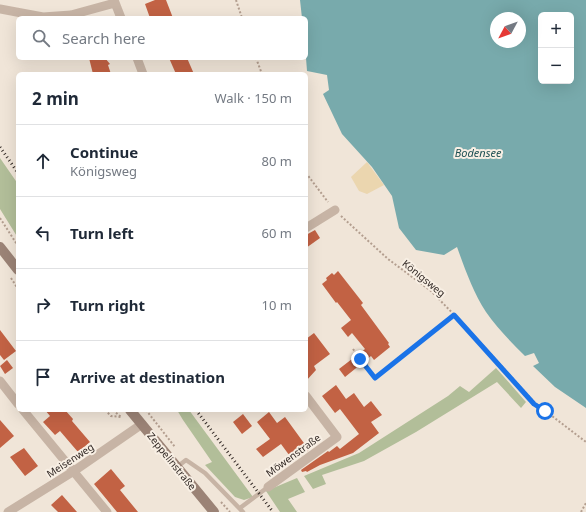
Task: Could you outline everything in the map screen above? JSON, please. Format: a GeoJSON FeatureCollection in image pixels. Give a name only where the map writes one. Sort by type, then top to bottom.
{"type":"FeatureCollection","features":[{"type":"Feature","properties":{"kind":"main road"},"geometry":{"type":"LineString","coordinates":[[0,247],[16,267]]}},
{"type":"Feature","properties":{"kind":"main road","name":"Zeppelinstraße"},"geometry":{"type":"LineString","coordinates":[[132,412],[214,512]]}},
{"type":"Feature","properties":{"kind":"street"},"geometry":{"type":"LineString","coordinates":[[57,16],[71,15],[114,2],[120,16]]}},
{"type":"Feature","properties":{"kind":"street"},"geometry":{"type":"LineString","coordinates":[[0,9],[38,16]]}},
{"type":"Feature","properties":{"kind":"street"},"geometry":{"type":"LineString","coordinates":[[138,60],[142,72]]}},
{"type":"Feature","properties":{"kind":"street"},"geometry":{"type":"LineString","coordinates":[[308,227],[335,210]]}},
{"type":"Feature","properties":{"kind":"street"},"geometry":{"type":"LineString","coordinates":[[0,381],[16,401]]}},
{"type":"Feature","properties":{"kind":"street","name":"Möwenstraße"},"geometry":{"type":"LineString","coordinates":[[268,487],[337,437],[308,399]]}},
{"type":"Feature","properties":{"kind":"street"},"geometry":{"type":"LineString","coordinates":[[25,412],[107,512]]}},
{"type":"Feature","properties":{"kind":"street","name":"Meisenweg"},"geometry":{"type":"LineString","coordinates":[[8,512],[74,471],[142,424]]}},
{"type":"Feature","properties":{"kind":"lane","name":"Möwenstraße"},"geometry":{"type":"LineString","coordinates":[[177,467],[186,460],[205,473],[241,510],[268,487]]}},
{"type":"Feature","properties":{"kind":"path"},"geometry":{"type":"LineString","coordinates":[[236,0],[241,16]]}},
{"type":"Feature","properties":{"kind":"path"},"geometry":{"type":"LineString","coordinates":[[257,60],[261,72]]}},
{"type":"Feature","properties":{"kind":"path","name":"Königsweg"},"geometry":{"type":"LineString","coordinates":[[308,176],[335,210],[388,259],[431,290],[534,404],[586,442]]}},
{"type":"Feature","properties":{"kind":"path"},"geometry":{"type":"LineString","coordinates":[[0,218],[16,243]]}},
{"type":"Feature","properties":{"kind":"path"},"geometry":{"type":"LineString","coordinates":[[353,349],[375,378],[454,315]]}},
{"type":"Feature","properties":{"kind":"path"},"geometry":{"type":"LineString","coordinates":[[107,412],[111,416],[121,417]]}},
{"type":"Feature","properties":{"kind":"path"},"geometry":{"type":"LineString","coordinates":[[581,512],[586,503]]}},
{"type":"Feature","properties":{"kind":"green space"},"geometry":{"type":"Polygon","coordinates":[[[0,158],[16,181],[16,235],[0,209],[0,158]]]}},
{"type":"Feature","properties":{"kind":"green space"},"geometry":{"type":"Polygon","coordinates":[[[496,368],[526,402],[521,408],[497,382],[416,432],[364,461],[322,475],[326,484],[313,489],[304,476],[359,453],[448,396],[460,386],[469,392],[496,368]]]}},
{"type":"Feature","properties":{"kind":"green space"},"geometry":{"type":"Polygon","coordinates":[[[178,412],[190,412],[253,497],[244,500],[235,497],[205,465],[212,462],[178,412]]]}},
{"type":"Feature","properties":{"kind":"green space"},"geometry":{"type":"Polygon","coordinates":[[[297,478],[305,492],[288,499],[297,512],[280,512],[266,491],[297,478]]]}},
{"type":"Feature","properties":{"kind":"sand"},"geometry":{"type":"Polygon","coordinates":[[[367,162],[384,185],[367,194],[359,191],[351,177],[367,162]]]}},
{"type":"Feature","properties":{"kind":"water","name":"Bodensee"},"geometry":{"type":"Polygon","coordinates":[[[300,0],[586,0],[586,408],[555,387],[533,366],[539,363],[534,353],[525,356],[495,324],[477,296],[457,247],[444,255],[416,250],[399,228],[392,196],[372,167],[342,134],[323,94],[329,90],[327,75],[307,71],[308,16],[302,16],[300,0]]]}},
{"type":"Feature","properties":{"kind":"building"},"geometry":{"type":"Polygon","coordinates":[[[155,0],[166,0],[172,16],[149,16],[145,4],[155,0]]]}},
{"type":"Feature","properties":{"kind":"building"},"geometry":{"type":"Polygon","coordinates":[[[90,60],[107,60],[110,64],[108,65],[110,72],[92,72],[90,60]]]}},
{"type":"Feature","properties":{"kind":"building"},"geometry":{"type":"Polygon","coordinates":[[[170,60],[188,60],[193,72],[175,72],[170,60]]]}},
{"type":"Feature","properties":{"kind":"building"},"geometry":{"type":"Polygon","coordinates":[[[315,230],[320,238],[308,247],[308,234],[315,230]]]}},
{"type":"Feature","properties":{"kind":"building"},"geometry":{"type":"Polygon","coordinates":[[[338,271],[363,303],[361,305],[389,343],[388,344],[390,347],[374,360],[371,356],[345,377],[339,369],[365,349],[352,333],[348,337],[341,328],[351,320],[322,284],[332,273],[334,275],[338,271]]]}},
{"type":"Feature","properties":{"kind":"building"},"geometry":{"type":"Polygon","coordinates":[[[0,330],[16,351],[4,360],[0,355],[0,330]]]}},
{"type":"Feature","properties":{"kind":"building"},"geometry":{"type":"Polygon","coordinates":[[[314,333],[330,354],[314,366],[316,370],[308,379],[308,338],[314,333]]]}},
{"type":"Feature","properties":{"kind":"building"},"geometry":{"type":"Polygon","coordinates":[[[7,360],[13,368],[5,374],[0,366],[7,360]]]}},
{"type":"Feature","properties":{"kind":"building"},"geometry":{"type":"Polygon","coordinates":[[[336,385],[346,399],[354,393],[364,407],[371,401],[382,415],[371,422],[379,433],[353,453],[320,465],[307,472],[302,472],[301,470],[328,451],[329,452],[337,446],[340,449],[359,434],[340,409],[335,413],[322,396],[336,385]]]}},
{"type":"Feature","properties":{"kind":"building"},"geometry":{"type":"Polygon","coordinates":[[[47,412],[67,412],[73,419],[72,421],[90,442],[78,452],[60,431],[55,435],[43,422],[50,416],[47,412]]]}},
{"type":"Feature","properties":{"kind":"building"},"geometry":{"type":"Polygon","coordinates":[[[269,412],[277,423],[285,417],[309,450],[296,459],[294,457],[292,459],[281,444],[263,457],[256,449],[270,439],[257,422],[269,412]]]}},
{"type":"Feature","properties":{"kind":"building"},"geometry":{"type":"Polygon","coordinates":[[[243,414],[252,426],[242,434],[233,422],[243,414]]]}},
{"type":"Feature","properties":{"kind":"building"},"geometry":{"type":"Polygon","coordinates":[[[0,420],[14,436],[0,448],[0,420]]]}},
{"type":"Feature","properties":{"kind":"building"},"geometry":{"type":"Polygon","coordinates":[[[24,448],[38,466],[25,476],[10,457],[24,448]]]}},
{"type":"Feature","properties":{"kind":"building"},"geometry":{"type":"Polygon","coordinates":[[[111,469],[125,486],[120,490],[138,512],[117,512],[94,484],[111,469]]]}},
{"type":"Feature","properties":{"kind":"building"},"geometry":{"type":"Polygon","coordinates":[[[62,495],[77,512],[58,512],[51,505],[62,495]]]}},
{"type":"Feature","properties":{"kind":"railway"},"geometry":{"type":"LineString","coordinates":[[0,147],[16,170]]}},
{"type":"Feature","properties":{"kind":"railway"},"geometry":{"type":"LineString","coordinates":[[198,412],[273,512]]}},
{"type":"Feature","properties":{"kind":"route"},"geometry":{"type":"LineString","coordinates":[[360,359],[375,378],[454,315],[534,404],[545,411]]}}]}
